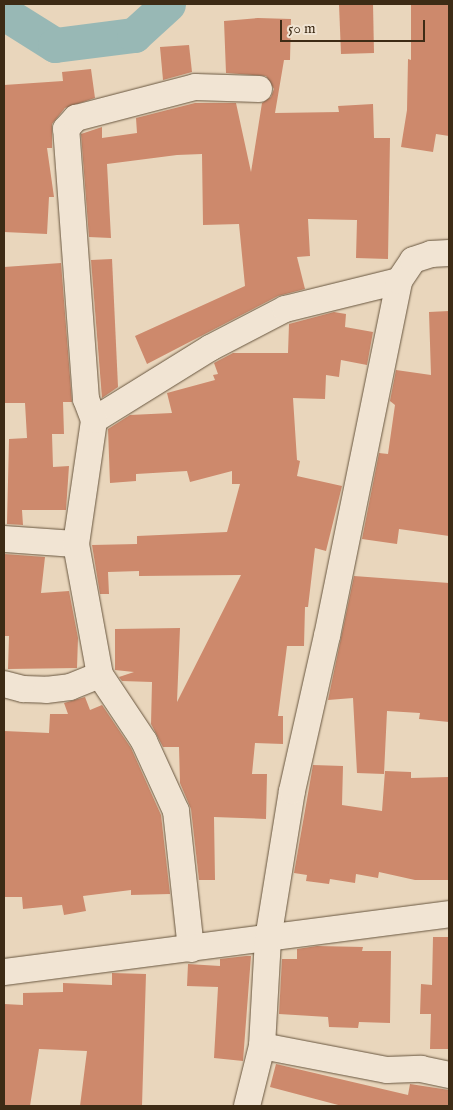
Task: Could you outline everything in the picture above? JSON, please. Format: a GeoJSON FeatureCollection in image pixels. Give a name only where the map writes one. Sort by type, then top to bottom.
{"type":"FeatureCollection","features":[{"type":"Feature","properties":{"kind":"street"},"geometry":{"type":"LineString","coordinates":[[191,949],[176,811],[144,741],[100,675],[76,544],[94,420],[86,399],[66,129],[76,118],[195,87],[258,89]]}},
{"type":"Feature","properties":{"kind":"street"},"geometry":{"type":"LineString","coordinates":[[247,1106],[262,1046],[268,939],[292,790],[327,636],[398,281],[413,260],[431,254],[449,253]]}},
{"type":"Feature","properties":{"kind":"street"},"geometry":{"type":"LineString","coordinates":[[94,420],[210,348],[286,309],[398,281]]}},
{"type":"Feature","properties":{"kind":"street"},"geometry":{"type":"LineString","coordinates":[[4,539],[76,544]]}},
{"type":"Feature","properties":{"kind":"street"},"geometry":{"type":"LineString","coordinates":[[4,684],[23,690],[46,690],[70,687],[100,675]]}},
{"type":"Feature","properties":{"kind":"street"},"geometry":{"type":"LineString","coordinates":[[4,972],[449,914]]}},
{"type":"Feature","properties":{"kind":"street"},"geometry":{"type":"LineString","coordinates":[[262,1046],[387,1070],[421,1068],[449,1075]]}},
{"type":"Feature","properties":{"kind":"building"},"geometry":{"type":"Polygon","coordinates":[[[339,4],[373,4],[374,53],[341,54],[339,4]]]}},
{"type":"Feature","properties":{"kind":"building"},"geometry":{"type":"Polygon","coordinates":[[[411,4],[449,4],[449,136],[436,134],[433,152],[401,147],[407,110],[408,59],[411,60],[411,4]]]}},
{"type":"Feature","properties":{"kind":"building"},"geometry":{"type":"Polygon","coordinates":[[[258,18],[291,19],[290,60],[284,60],[275,113],[339,112],[338,106],[373,104],[374,138],[390,138],[388,259],[356,258],[357,220],[308,219],[310,256],[297,257],[305,289],[278,296],[147,364],[135,336],[245,286],[239,224],[203,225],[202,154],[177,155],[107,164],[111,238],[89,237],[81,134],[102,127],[102,138],[137,133],[136,118],[195,103],[236,103],[251,172],[262,103],[271,97],[274,89],[266,76],[226,73],[224,21],[258,18]]]}},
{"type":"Feature","properties":{"kind":"building"},"geometry":{"type":"Polygon","coordinates":[[[189,45],[192,72],[163,80],[160,47],[189,45]]]}},
{"type":"Feature","properties":{"kind":"building"},"geometry":{"type":"Polygon","coordinates":[[[91,69],[95,98],[65,108],[52,124],[52,148],[47,148],[54,197],[49,197],[47,234],[4,232],[4,85],[63,81],[62,72],[91,69]]]}},
{"type":"Feature","properties":{"kind":"building"},"geometry":{"type":"Polygon","coordinates":[[[112,259],[118,387],[102,398],[91,260],[112,259]]]}},
{"type":"Feature","properties":{"kind":"building"},"geometry":{"type":"Polygon","coordinates":[[[61,263],[72,402],[63,402],[64,434],[52,434],[53,467],[69,466],[66,510],[22,510],[23,525],[7,524],[9,439],[27,438],[25,403],[4,403],[4,267],[61,263]]]}},
{"type":"Feature","properties":{"kind":"building"},"geometry":{"type":"Polygon","coordinates":[[[449,311],[449,536],[399,529],[397,544],[362,539],[379,453],[388,454],[395,405],[390,401],[396,370],[431,375],[429,312],[449,311]]]}},
{"type":"Feature","properties":{"kind":"building"},"geometry":{"type":"Polygon","coordinates":[[[334,312],[346,314],[345,327],[373,332],[367,365],[341,360],[339,377],[326,375],[325,399],[293,398],[297,460],[300,461],[297,476],[342,486],[326,551],[315,548],[308,607],[305,607],[304,646],[287,646],[278,716],[283,716],[283,744],[255,743],[252,774],[267,774],[266,819],[214,817],[215,880],[199,880],[191,809],[180,783],[179,747],[163,747],[151,724],[152,682],[122,681],[119,677],[134,672],[115,670],[115,629],[180,628],[177,702],[241,575],[139,576],[139,571],[108,572],[109,594],[100,594],[92,545],[137,544],[137,536],[227,532],[240,484],[232,484],[232,471],[190,482],[187,471],[136,474],[136,481],[110,483],[108,429],[130,415],[172,413],[167,393],[215,380],[213,375],[218,374],[214,363],[233,353],[288,353],[289,324],[334,312]]]}},
{"type":"Feature","properties":{"kind":"building"},"geometry":{"type":"Polygon","coordinates":[[[4,554],[45,557],[41,593],[69,591],[78,638],[77,668],[8,669],[9,636],[4,636],[4,554]]]}},
{"type":"Feature","properties":{"kind":"building"},"geometry":{"type":"Polygon","coordinates":[[[354,576],[449,583],[449,722],[419,719],[420,713],[387,711],[384,774],[357,773],[353,698],[328,700],[354,576]]]}},
{"type":"Feature","properties":{"kind":"building"},"geometry":{"type":"Polygon","coordinates":[[[85,697],[90,710],[102,705],[131,748],[161,815],[170,894],[131,895],[131,890],[83,896],[86,911],[64,915],[62,905],[23,909],[22,897],[4,897],[4,731],[49,733],[50,714],[68,714],[64,703],[85,697]]]}},
{"type":"Feature","properties":{"kind":"building"},"geometry":{"type":"Polygon","coordinates":[[[313,765],[343,766],[342,805],[382,811],[385,771],[411,772],[411,778],[449,777],[449,880],[415,880],[379,872],[378,878],[356,874],[355,883],[330,879],[329,884],[306,881],[307,875],[294,873],[313,765]]]}},
{"type":"Feature","properties":{"kind":"building"},"geometry":{"type":"Polygon","coordinates":[[[433,937],[449,937],[449,1049],[430,1049],[431,1014],[420,1014],[421,984],[432,985],[433,937]]]}},
{"type":"Feature","properties":{"kind":"building"},"geometry":{"type":"Polygon","coordinates":[[[317,946],[363,947],[362,951],[391,951],[390,1023],[359,1022],[358,1028],[329,1027],[328,1017],[279,1014],[282,959],[297,959],[297,949],[317,946]]]}},
{"type":"Feature","properties":{"kind":"building"},"geometry":{"type":"Polygon","coordinates":[[[251,956],[243,1061],[214,1058],[218,987],[187,986],[188,964],[220,966],[220,959],[251,956]]]}},
{"type":"Feature","properties":{"kind":"building"},"geometry":{"type":"Polygon","coordinates":[[[112,973],[146,974],[142,1106],[80,1106],[87,1051],[39,1049],[30,1106],[4,1106],[4,1004],[23,1005],[23,993],[63,992],[63,983],[112,985],[112,973]]]}},
{"type":"Feature","properties":{"kind":"building"},"geometry":{"type":"Polygon","coordinates":[[[276,1064],[408,1095],[410,1084],[449,1090],[449,1106],[342,1106],[270,1087],[276,1064]]]}},
{"type":"Feature","properties":{"kind":"waterway"},"geometry":{"type":"LineString","coordinates":[[4,13],[55,45],[134,35],[168,4]]}}]}
